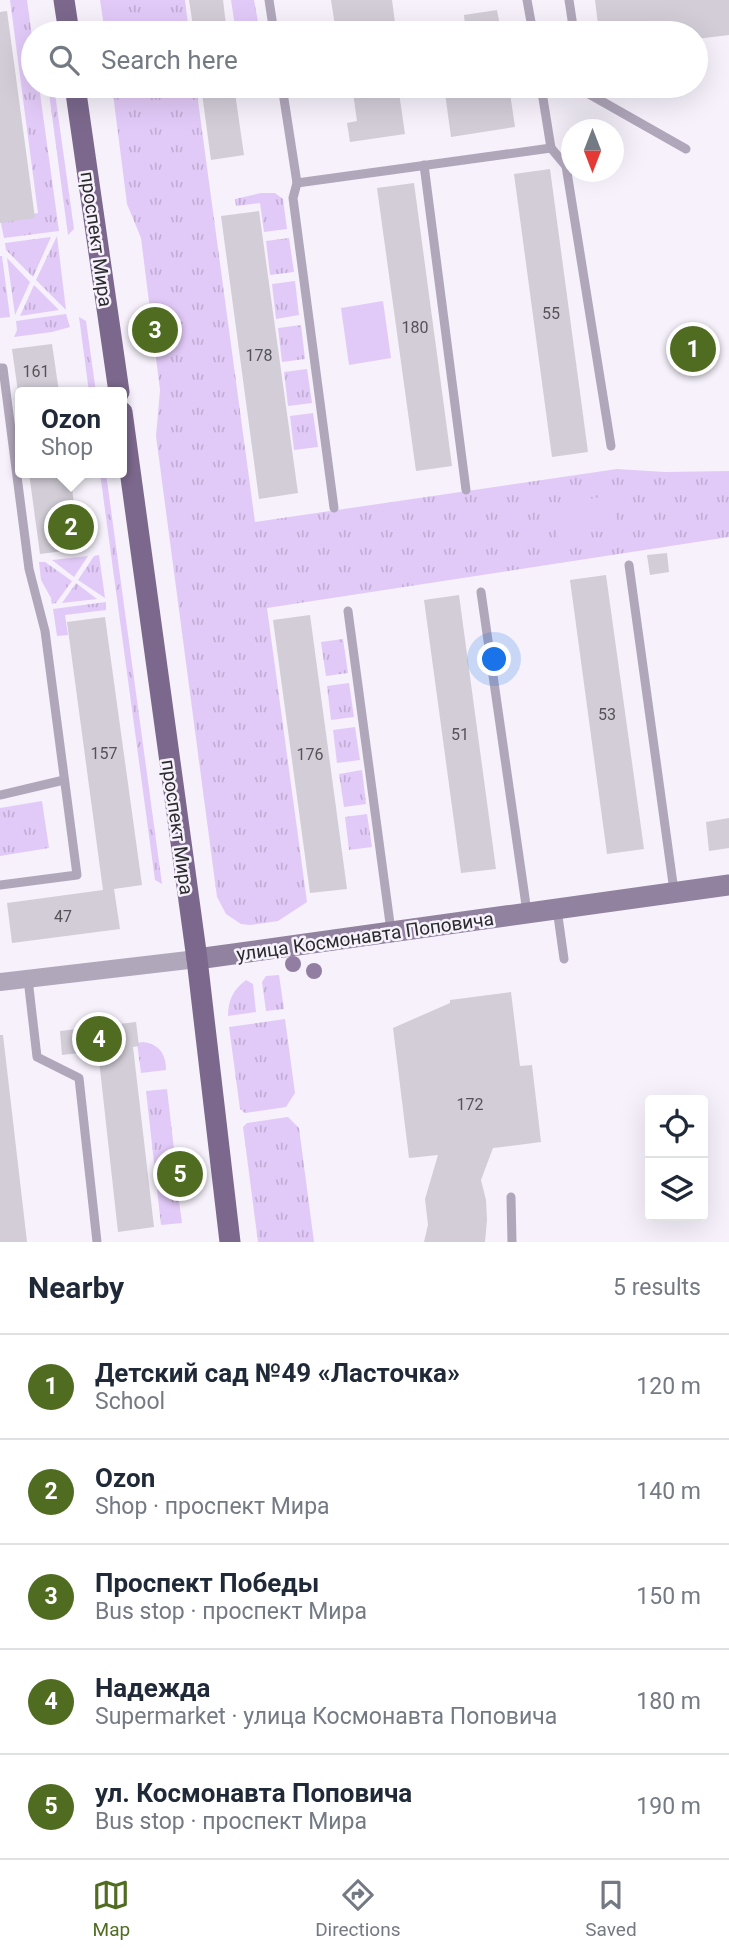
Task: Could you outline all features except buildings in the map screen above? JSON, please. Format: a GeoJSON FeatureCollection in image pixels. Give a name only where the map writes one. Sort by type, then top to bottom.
{"type":"FeatureCollection","features":[{"type":"Feature","properties":{"kind":"main road"},"geometry":{"type":"LineString","coordinates":[[64,0],[67,21]]}},
{"type":"Feature","properties":{"kind":"main road","name":"проспект Мира"},"geometry":{"type":"LineString","coordinates":[[77,98],[118,387]]}},
{"type":"Feature","properties":{"kind":"main road","name":"проспект Мира"},"geometry":{"type":"LineString","coordinates":[[127,449],[197,960],[230,1242]]}},
{"type":"Feature","properties":{"kind":"street","name":"улица Космонавта Поповича"},"geometry":{"type":"LineString","coordinates":[[0,982],[197,960],[729,885]]}},
{"type":"Feature","properties":{"kind":"lane"},"geometry":{"type":"LineString","coordinates":[[269,0],[272,21]]}},
{"type":"Feature","properties":{"kind":"lane"},"geometry":{"type":"LineString","coordinates":[[527,0],[531,21]]}},
{"type":"Feature","properties":{"kind":"lane"},"geometry":{"type":"LineString","coordinates":[[569,0],[572,21]]}},
{"type":"Feature","properties":{"kind":"lane"},"geometry":{"type":"LineString","coordinates":[[284,98],[297,183],[293,198],[334,509]]}},
{"type":"Feature","properties":{"kind":"lane"},"geometry":{"type":"LineString","coordinates":[[543,98],[551,148],[566,166],[611,446]]}},
{"type":"Feature","properties":{"kind":"lane"},"geometry":{"type":"LineString","coordinates":[[596,98],[686,149]]}},
{"type":"Feature","properties":{"kind":"lane"},"geometry":{"type":"LineString","coordinates":[[297,183],[551,148]]}},
{"type":"Feature","properties":{"kind":"lane"},"geometry":{"type":"LineString","coordinates":[[425,165],[466,489]]}},
{"type":"Feature","properties":{"kind":"lane"},"geometry":{"type":"LineString","coordinates":[[0,368],[3,368],[15,461]]}},
{"type":"Feature","properties":{"kind":"lane"},"geometry":{"type":"LineString","coordinates":[[0,885],[77,875],[45,631],[29,569],[17,478]]}},
{"type":"Feature","properties":{"kind":"lane"},"geometry":{"type":"LineString","coordinates":[[629,565],[675,893]]}},
{"type":"Feature","properties":{"kind":"lane"},"geometry":{"type":"LineString","coordinates":[[481,592],[527,913]]}},
{"type":"Feature","properties":{"kind":"lane"},"geometry":{"type":"LineString","coordinates":[[348,611],[391,932]]}},
{"type":"Feature","properties":{"kind":"lane"},"geometry":{"type":"LineString","coordinates":[[0,795],[64,780]]}},
{"type":"Feature","properties":{"kind":"lane"},"geometry":{"type":"LineString","coordinates":[[557,909],[564,960]]}},
{"type":"Feature","properties":{"kind":"lane"},"geometry":{"type":"LineString","coordinates":[[28,979],[37,1057],[79,1078],[97,1242]]}},
{"type":"Feature","properties":{"kind":"lane"},"geometry":{"type":"LineString","coordinates":[[511,1198],[512,1242]]}},
{"type":"Feature","properties":{"kind":"green space"},"geometry":{"type":"Polygon","coordinates":[[[10,0],[27,0],[30,21],[21,21],[21,84],[10,0]]]}},
{"type":"Feature","properties":{"kind":"green space"},"geometry":{"type":"Polygon","coordinates":[[[100,0],[185,0],[188,21],[103,21],[100,0]]]}},
{"type":"Feature","properties":{"kind":"green space"},"geometry":{"type":"Polygon","coordinates":[[[231,0],[254,0],[258,21],[234,21],[231,0]]]}},
{"type":"Feature","properties":{"kind":"green space"},"geometry":{"type":"Polygon","coordinates":[[[23,98],[41,98],[59,231],[4,238],[0,219],[38,213],[23,98]]]}},
{"type":"Feature","properties":{"kind":"green space"},"geometry":{"type":"Polygon","coordinates":[[[50,98],[56,98],[74,229],[68,235],[50,98]]]}},
{"type":"Feature","properties":{"kind":"green space"},"geometry":{"type":"Polygon","coordinates":[[[114,98],[198,98],[255,522],[617,469],[665,472],[729,471],[729,537],[267,608],[307,902],[278,921],[241,924],[226,914],[217,897],[156,436],[160,390],[141,238],[127,204],[114,98]]]}},
{"type":"Feature","properties":{"kind":"green space"},"geometry":{"type":"Polygon","coordinates":[[[275,193],[283,199],[287,229],[264,232],[260,203],[236,206],[235,199],[275,193]]]}},
{"type":"Feature","properties":{"kind":"green space"},"geometry":{"type":"Polygon","coordinates":[[[57,236],[66,310],[36,280],[57,236]]]}},
{"type":"Feature","properties":{"kind":"green space"},"geometry":{"type":"Polygon","coordinates":[[[51,237],[33,277],[6,250],[5,243],[51,237]]]}},
{"type":"Feature","properties":{"kind":"green space"},"geometry":{"type":"Polygon","coordinates":[[[289,238],[294,272],[270,275],[266,241],[289,238]]]}},
{"type":"Feature","properties":{"kind":"green space"},"geometry":{"type":"Polygon","coordinates":[[[0,256],[10,317],[0,318],[0,256]]]}},
{"type":"Feature","properties":{"kind":"green space"},"geometry":{"type":"Polygon","coordinates":[[[7,258],[30,282],[15,315],[7,258]]]}},
{"type":"Feature","properties":{"kind":"green space"},"geometry":{"type":"Polygon","coordinates":[[[295,281],[299,315],[276,319],[272,284],[295,281]]]}},
{"type":"Feature","properties":{"kind":"green space"},"geometry":{"type":"Polygon","coordinates":[[[34,285],[59,310],[20,316],[34,285]]]}},
{"type":"Feature","properties":{"kind":"green space"},"geometry":{"type":"Polygon","coordinates":[[[383,301],[391,358],[349,365],[341,308],[383,301]]]}},
{"type":"Feature","properties":{"kind":"green space"},"geometry":{"type":"Polygon","coordinates":[[[66,314],[70,327],[14,337],[17,330],[16,321],[66,314]]]}},
{"type":"Feature","properties":{"kind":"green space"},"geometry":{"type":"Polygon","coordinates":[[[79,317],[86,321],[95,387],[88,387],[79,317]]]}},
{"type":"Feature","properties":{"kind":"green space"},"geometry":{"type":"Polygon","coordinates":[[[301,325],[305,359],[282,362],[278,328],[301,325]]]}},
{"type":"Feature","properties":{"kind":"green space"},"geometry":{"type":"Polygon","coordinates":[[[307,369],[312,403],[288,406],[284,372],[307,369]]]}},
{"type":"Feature","properties":{"kind":"green space"},"geometry":{"type":"Polygon","coordinates":[[[313,413],[318,447],[294,450],[290,416],[313,413]]]}},
{"type":"Feature","properties":{"kind":"green space"},"geometry":{"type":"Polygon","coordinates":[[[101,478],[107,478],[162,884],[155,880],[101,478]]]}},
{"type":"Feature","properties":{"kind":"green space"},"geometry":{"type":"Polygon","coordinates":[[[613,495],[618,528],[558,538],[553,505],[613,495]]]}},
{"type":"Feature","properties":{"kind":"green space"},"geometry":{"type":"Polygon","coordinates":[[[99,555],[105,598],[78,580],[94,556],[99,555]]]}},
{"type":"Feature","properties":{"kind":"green space"},"geometry":{"type":"Polygon","coordinates":[[[88,556],[74,577],[52,560],[88,556]]]}},
{"type":"Feature","properties":{"kind":"green space"},"geometry":{"type":"Polygon","coordinates":[[[39,562],[45,562],[72,581],[56,603],[52,604],[41,580],[39,562]]]}},
{"type":"Feature","properties":{"kind":"green space"},"geometry":{"type":"Polygon","coordinates":[[[76,583],[97,599],[62,603],[76,583]]]}},
{"type":"Feature","properties":{"kind":"green space"},"geometry":{"type":"Polygon","coordinates":[[[106,602],[106,610],[65,615],[68,635],[57,636],[53,609],[106,602]]]}},
{"type":"Feature","properties":{"kind":"green space"},"geometry":{"type":"Polygon","coordinates":[[[343,639],[348,673],[326,676],[321,642],[343,639]]]}},
{"type":"Feature","properties":{"kind":"green space"},"geometry":{"type":"Polygon","coordinates":[[[349,683],[354,717],[331,720],[327,686],[349,683]]]}},
{"type":"Feature","properties":{"kind":"green space"},"geometry":{"type":"Polygon","coordinates":[[[355,727],[360,760],[337,763],[333,730],[355,727]]]}},
{"type":"Feature","properties":{"kind":"green space"},"geometry":{"type":"Polygon","coordinates":[[[362,770],[366,804],[344,807],[339,774],[362,770]]]}},
{"type":"Feature","properties":{"kind":"green space"},"geometry":{"type":"Polygon","coordinates":[[[42,801],[49,848],[0,856],[0,808],[42,801]]]}},
{"type":"Feature","properties":{"kind":"green space"},"geometry":{"type":"Polygon","coordinates":[[[367,814],[372,847],[349,850],[345,817],[367,814]]]}},
{"type":"Feature","properties":{"kind":"green space"},"geometry":{"type":"Polygon","coordinates":[[[279,975],[284,1009],[266,1011],[262,982],[266,976],[279,975]]]}},
{"type":"Feature","properties":{"kind":"green space"},"geometry":{"type":"Polygon","coordinates":[[[246,980],[253,984],[256,1012],[228,1016],[232,996],[246,980]]]}},
{"type":"Feature","properties":{"kind":"green space"},"geometry":{"type":"Polygon","coordinates":[[[285,1019],[295,1093],[286,1107],[245,1113],[240,1109],[229,1027],[285,1019]]]}},
{"type":"Feature","properties":{"kind":"green space"},"geometry":{"type":"Polygon","coordinates":[[[143,1042],[160,1051],[165,1059],[166,1070],[141,1073],[137,1043],[143,1042]]]}},
{"type":"Feature","properties":{"kind":"green space"},"geometry":{"type":"Polygon","coordinates":[[[167,1089],[178,1184],[172,1185],[173,1201],[179,1201],[182,1223],[161,1225],[146,1091],[167,1089]]]}},
{"type":"Feature","properties":{"kind":"green space"},"geometry":{"type":"Polygon","coordinates":[[[288,1117],[299,1128],[314,1242],[258,1242],[243,1127],[247,1123],[288,1117]]]}},
{"type":"Feature","properties":{"kind":"place","name":"Проспект Победы"},"geometry":{"type":"Point","coordinates":[155,330]}},
{"type":"Feature","properties":{"kind":"place","name":"Детский сад №49 «Ласточка»"},"geometry":{"type":"Point","coordinates":[693,349]}},
{"type":"Feature","properties":{"kind":"place","name":"Ozon"},"geometry":{"type":"Point","coordinates":[71,527]}},
{"type":"Feature","properties":{"kind":"place","name":"Надежда"},"geometry":{"type":"Point","coordinates":[99,1039]}},
{"type":"Feature","properties":{"kind":"place","name":"ул. Космонавта Поповича"},"geometry":{"type":"Point","coordinates":[180,1174]}}]}
